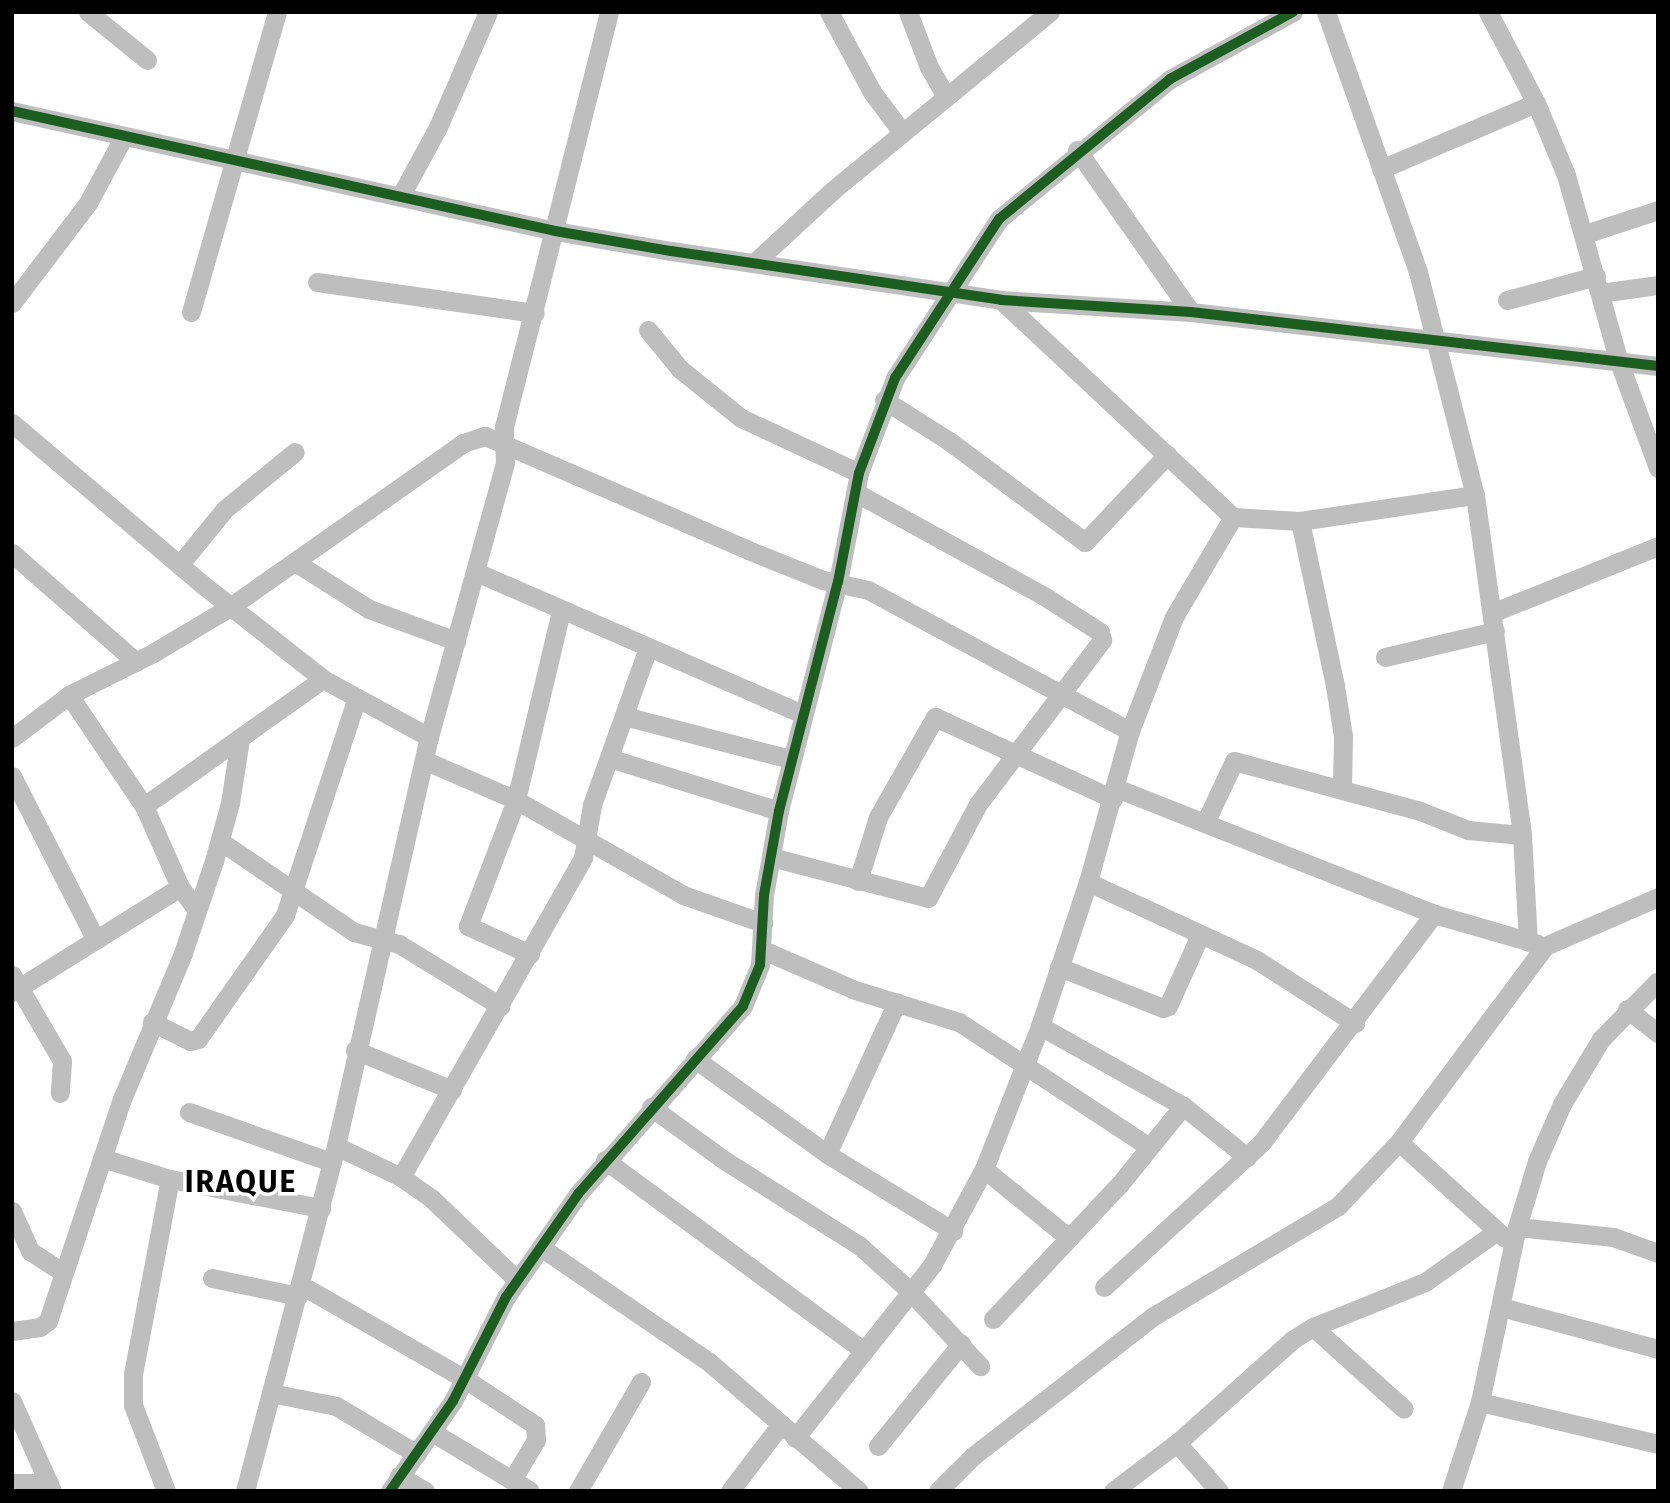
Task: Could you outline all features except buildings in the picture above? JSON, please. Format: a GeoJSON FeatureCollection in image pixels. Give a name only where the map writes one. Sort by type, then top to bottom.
{"type":"FeatureCollection","features":[{"type":"Feature","properties":{"kind":"street"},"geometry":{"type":"LineString","coordinates":[[88,12],[147,60]]}},
{"type":"Feature","properties":{"kind":"street"},"geometry":{"type":"LineString","coordinates":[[191,312],[277,12]]}},
{"type":"Feature","properties":{"kind":"street"},"geometry":{"type":"LineString","coordinates":[[400,197],[438,127],[488,12]]}},
{"type":"Feature","properties":{"kind":"street"},"geometry":{"type":"LineString","coordinates":[[245,1491],[321,1208],[355,1050],[426,761],[429,737],[505,463],[504,427],[609,12]]}},
{"type":"Feature","properties":{"kind":"street"},"geometry":{"type":"LineString","coordinates":[[829,12],[872,92],[902,132]]}},
{"type":"Feature","properties":{"kind":"street"},"geometry":{"type":"LineString","coordinates":[[908,12],[929,67],[946,96]]}},
{"type":"Feature","properties":{"kind":"street"},"geometry":{"type":"LineString","coordinates":[[754,263],[902,132],[1050,12]]}},
{"type":"Feature","properties":{"kind":"street"},"geometry":{"type":"LineString","coordinates":[[425,1491],[395,1483],[432,1432],[465,1379],[517,1280],[605,1160],[743,1006],[763,950],[763,923],[771,857],[790,759],[838,582],[858,483],[884,400],[952,289],[999,219],[1077,150],[1170,79],[1293,12]]}},
{"type":"Feature","properties":{"kind":"street"},"geometry":{"type":"LineString","coordinates":[[1326,12],[1418,272],[1475,495],[1537,944]]}},
{"type":"Feature","properties":{"kind":"street"},"geometry":{"type":"LineString","coordinates":[[1488,12],[1536,103],[1585,234],[1619,362],[1658,468]]}},
{"type":"Feature","properties":{"kind":"street"},"geometry":{"type":"LineString","coordinates":[[1381,169],[1536,103]]}},
{"type":"Feature","properties":{"kind":"street"},"geometry":{"type":"LineString","coordinates":[[12,111],[123,138],[555,231],[754,263],[952,289],[1001,300],[1191,312],[1658,366]]}},
{"type":"Feature","properties":{"kind":"street"},"geometry":{"type":"LineString","coordinates":[[14,298],[88,203],[123,138]]}},
{"type":"Feature","properties":{"kind":"street"},"geometry":{"type":"LineString","coordinates":[[1077,150],[1191,312]]}},
{"type":"Feature","properties":{"kind":"street"},"geometry":{"type":"LineString","coordinates":[[1585,234],[1658,209]]}},
{"type":"Feature","properties":{"kind":"street"},"geometry":{"type":"LineString","coordinates":[[317,282],[535,313]]}},
{"type":"Feature","properties":{"kind":"street"},"geometry":{"type":"LineString","coordinates":[[1507,300],[1598,285],[1658,285]]}},
{"type":"Feature","properties":{"kind":"street"},"geometry":{"type":"LineString","coordinates":[[1001,300],[1233,517],[1300,521],[1475,495]]}},
{"type":"Feature","properties":{"kind":"street"},"geometry":{"type":"LineString","coordinates":[[648,330],[680,369],[741,418],[858,483],[920,525],[1100,632],[1102,640],[978,804],[928,898],[771,857]]}},
{"type":"Feature","properties":{"kind":"street"},"geometry":{"type":"LineString","coordinates":[[884,400],[949,441],[1085,542],[1167,455]]}},
{"type":"Feature","properties":{"kind":"street"},"geometry":{"type":"LineString","coordinates":[[13,424],[230,607],[323,679],[356,700],[429,737]]}},
{"type":"Feature","properties":{"kind":"street"},"geometry":{"type":"LineString","coordinates":[[12,738],[69,695],[136,662],[230,607],[463,443],[485,436],[748,550],[868,590],[1130,731]]}},
{"type":"Feature","properties":{"kind":"street"},"geometry":{"type":"LineString","coordinates":[[180,564],[225,509],[295,452]]}},
{"type":"Feature","properties":{"kind":"street"},"geometry":{"type":"LineString","coordinates":[[730,1491],[864,1351],[953,1231],[984,1169],[1040,1026],[1088,882],[1115,793],[1130,731],[1174,617],[1233,517]]}},
{"type":"Feature","properties":{"kind":"street"},"geometry":{"type":"LineString","coordinates":[[1300,521],[1335,686],[1343,747],[1342,790]]}},
{"type":"Feature","properties":{"kind":"street"},"geometry":{"type":"LineString","coordinates":[[1385,657],[1494,622],[1658,546]]}},
{"type":"Feature","properties":{"kind":"street"},"geometry":{"type":"LineString","coordinates":[[12,553],[136,662]]}},
{"type":"Feature","properties":{"kind":"street"},"geometry":{"type":"LineString","coordinates":[[295,562],[369,609],[456,641]]}},
{"type":"Feature","properties":{"kind":"street"},"geometry":{"type":"LineString","coordinates":[[476,572],[801,713]]}},
{"type":"Feature","properties":{"kind":"street"},"geometry":{"type":"LineString","coordinates":[[530,954],[468,926],[516,800],[561,611]]}},
{"type":"Feature","properties":{"kind":"street"},"geometry":{"type":"LineString","coordinates":[[401,1177],[583,858],[584,841],[609,758],[648,648]]}},
{"type":"Feature","properties":{"kind":"street"},"geometry":{"type":"LineString","coordinates":[[144,806],[323,679]]}},
{"type":"Feature","properties":{"kind":"street"},"geometry":{"type":"LineString","coordinates":[[69,695],[144,806],[180,887],[196,909]]}},
{"type":"Feature","properties":{"kind":"street"},"geometry":{"type":"LineString","coordinates":[[152,1022],[190,1041],[198,1039],[295,894],[356,700]]}},
{"type":"Feature","properties":{"kind":"street"},"geometry":{"type":"LineString","coordinates":[[624,716],[790,759]]}},
{"type":"Feature","properties":{"kind":"street"},"geometry":{"type":"LineString","coordinates":[[858,881],[878,817],[932,719],[939,717],[1013,755],[1205,823],[1434,914],[1537,944]]}},
{"type":"Feature","properties":{"kind":"street"},"geometry":{"type":"LineString","coordinates":[[12,1331],[45,1324],[61,1271],[152,1022],[183,953],[220,841],[240,739]]}},
{"type":"Feature","properties":{"kind":"street"},"geometry":{"type":"LineString","coordinates":[[609,758],[779,811]]}},
{"type":"Feature","properties":{"kind":"street"},"geometry":{"type":"LineString","coordinates":[[426,761],[516,800],[683,895],[763,923]]}},
{"type":"Feature","properties":{"kind":"street"},"geometry":{"type":"LineString","coordinates":[[1205,823],[1234,761],[1420,811],[1468,830],[1522,835]]}},
{"type":"Feature","properties":{"kind":"street"},"geometry":{"type":"LineString","coordinates":[[12,776],[96,940]]}},
{"type":"Feature","properties":{"kind":"street"},"geometry":{"type":"LineString","coordinates":[[220,841],[295,894],[366,939],[399,944],[500,1006]]}},
{"type":"Feature","properties":{"kind":"street"},"geometry":{"type":"LineString","coordinates":[[1088,882],[1255,959],[1355,1023]]}},
{"type":"Feature","properties":{"kind":"street"},"geometry":{"type":"LineString","coordinates":[[60,1093],[62,1061],[15,985],[96,940],[180,887]]}},
{"type":"Feature","properties":{"kind":"street"},"geometry":{"type":"LineString","coordinates":[[938,1491],[974,1456],[1152,1317],[1316,1223],[1399,1142],[1537,944],[1658,897]]}},
{"type":"Feature","properties":{"kind":"street"},"geometry":{"type":"LineString","coordinates":[[1104,1287],[1247,1157],[1355,1023],[1434,914]]}},
{"type":"Feature","properties":{"kind":"street"},"geometry":{"type":"LineString","coordinates":[[1059,967],[1163,1008],[1168,1006],[1200,935]]}},
{"type":"Feature","properties":{"kind":"street"},"geometry":{"type":"LineString","coordinates":[[763,950],[832,982],[959,1022],[1027,1062],[1075,1100],[1149,1147]]}},
{"type":"Feature","properties":{"kind":"street"},"geometry":{"type":"LineString","coordinates":[[1451,1491],[1480,1402],[1515,1237],[1562,1104],[1601,1039],[1627,1009],[1658,981]]}},
{"type":"Feature","properties":{"kind":"street"},"geometry":{"type":"LineString","coordinates":[[827,1154],[897,1002]]}},
{"type":"Feature","properties":{"kind":"street"},"geometry":{"type":"LineString","coordinates":[[1627,1009],[1658,1033]]}},
{"type":"Feature","properties":{"kind":"street"},"geometry":{"type":"LineString","coordinates":[[1040,1026],[1183,1105],[1247,1157]]}},
{"type":"Feature","properties":{"kind":"street"},"geometry":{"type":"LineString","coordinates":[[355,1050],[452,1090]]}},
{"type":"Feature","properties":{"kind":"street"},"geometry":{"type":"LineString","coordinates":[[695,1059],[827,1154],[953,1231]]}},
{"type":"Feature","properties":{"kind":"street"},"geometry":{"type":"LineString","coordinates":[[993,1319],[1069,1238],[1183,1105]]}},
{"type":"Feature","properties":{"kind":"street"},"geometry":{"type":"LineString","coordinates":[[651,1107],[724,1160],[851,1240],[910,1291],[980,1366]]}},
{"type":"Feature","properties":{"kind":"street"},"geometry":{"type":"LineString","coordinates":[[189,1112],[334,1154],[401,1177],[431,1198],[517,1280]]}},
{"type":"Feature","properties":{"kind":"street"},"geometry":{"type":"LineString","coordinates":[[1399,1142],[1497,1231],[1515,1237],[1613,1237],[1658,1253]]}},
{"type":"Feature","properties":{"kind":"street"},"geometry":{"type":"LineString","coordinates":[[102,1158],[170,1179],[321,1208]]}},
{"type":"Feature","properties":{"kind":"street"},"geometry":{"type":"LineString","coordinates":[[605,1160],[864,1351]]}},
{"type":"Feature","properties":{"kind":"street"},"geometry":{"type":"LineString","coordinates":[[984,1169],[1069,1238]]}},
{"type":"Feature","properties":{"kind":"street"},"geometry":{"type":"LineString","coordinates":[[166,1491],[133,1405],[133,1374],[170,1179]]}},
{"type":"Feature","properties":{"kind":"street"},"geometry":{"type":"LineString","coordinates":[[12,1211],[30,1251],[61,1271]]}},
{"type":"Feature","properties":{"kind":"street"},"geometry":{"type":"LineString","coordinates":[[1112,1491],[1177,1443],[1292,1340],[1313,1327],[1415,1287],[1497,1231]]}},
{"type":"Feature","properties":{"kind":"street"},"geometry":{"type":"LineString","coordinates":[[542,1248],[709,1362],[788,1431],[836,1484],[859,1491]]}},
{"type":"Feature","properties":{"kind":"street"},"geometry":{"type":"LineString","coordinates":[[212,1278],[299,1291],[465,1379],[537,1429],[512,1480]]}},
{"type":"Feature","properties":{"kind":"street"},"geometry":{"type":"LineString","coordinates":[[1501,1307],[1658,1349]]}},
{"type":"Feature","properties":{"kind":"street"},"geometry":{"type":"LineString","coordinates":[[1313,1327],[1404,1409]]}},
{"type":"Feature","properties":{"kind":"street"},"geometry":{"type":"LineString","coordinates":[[878,1446],[961,1345]]}},
{"type":"Feature","properties":{"kind":"street"},"geometry":{"type":"LineString","coordinates":[[578,1491],[641,1382]]}},
{"type":"Feature","properties":{"kind":"street"},"geometry":{"type":"LineString","coordinates":[[271,1393],[336,1406],[417,1454]]}},
{"type":"Feature","properties":{"kind":"street"},"geometry":{"type":"LineString","coordinates":[[12,1401],[51,1487]]}},
{"type":"Feature","properties":{"kind":"street"},"geometry":{"type":"LineString","coordinates":[[1480,1402],[1658,1444]]}},
{"type":"Feature","properties":{"kind":"street"},"geometry":{"type":"LineString","coordinates":[[432,1432],[530,1491]]}},
{"type":"Feature","properties":{"kind":"street"},"geometry":{"type":"LineString","coordinates":[[1177,1443],[1219,1491]]}},
{"type":"Feature","properties":{"kind":"street"},"geometry":{"type":"LineString","coordinates":[[12,1483],[51,1487]]}},
{"type":"Feature","properties":{"kind":"cycle path"},"geometry":{"type":"LineString","coordinates":[[390,1491],[453,1401],[506,1297],[578,1194],[743,1006],[760,965],[764,895],[779,811],[838,582],[859,473],[895,378],[999,219],[1170,79],[1293,12]]}},
{"type":"Feature","properties":{"kind":"cycle path"},"geometry":{"type":"LineString","coordinates":[[12,111],[555,231],[671,251],[1001,300],[1191,312],[1658,366]]}},
{"type":"Feature","properties":{"kind":"district","name":"IRAQUE"},"geometry":{"type":"Point","coordinates":[241,1182]}}]}
